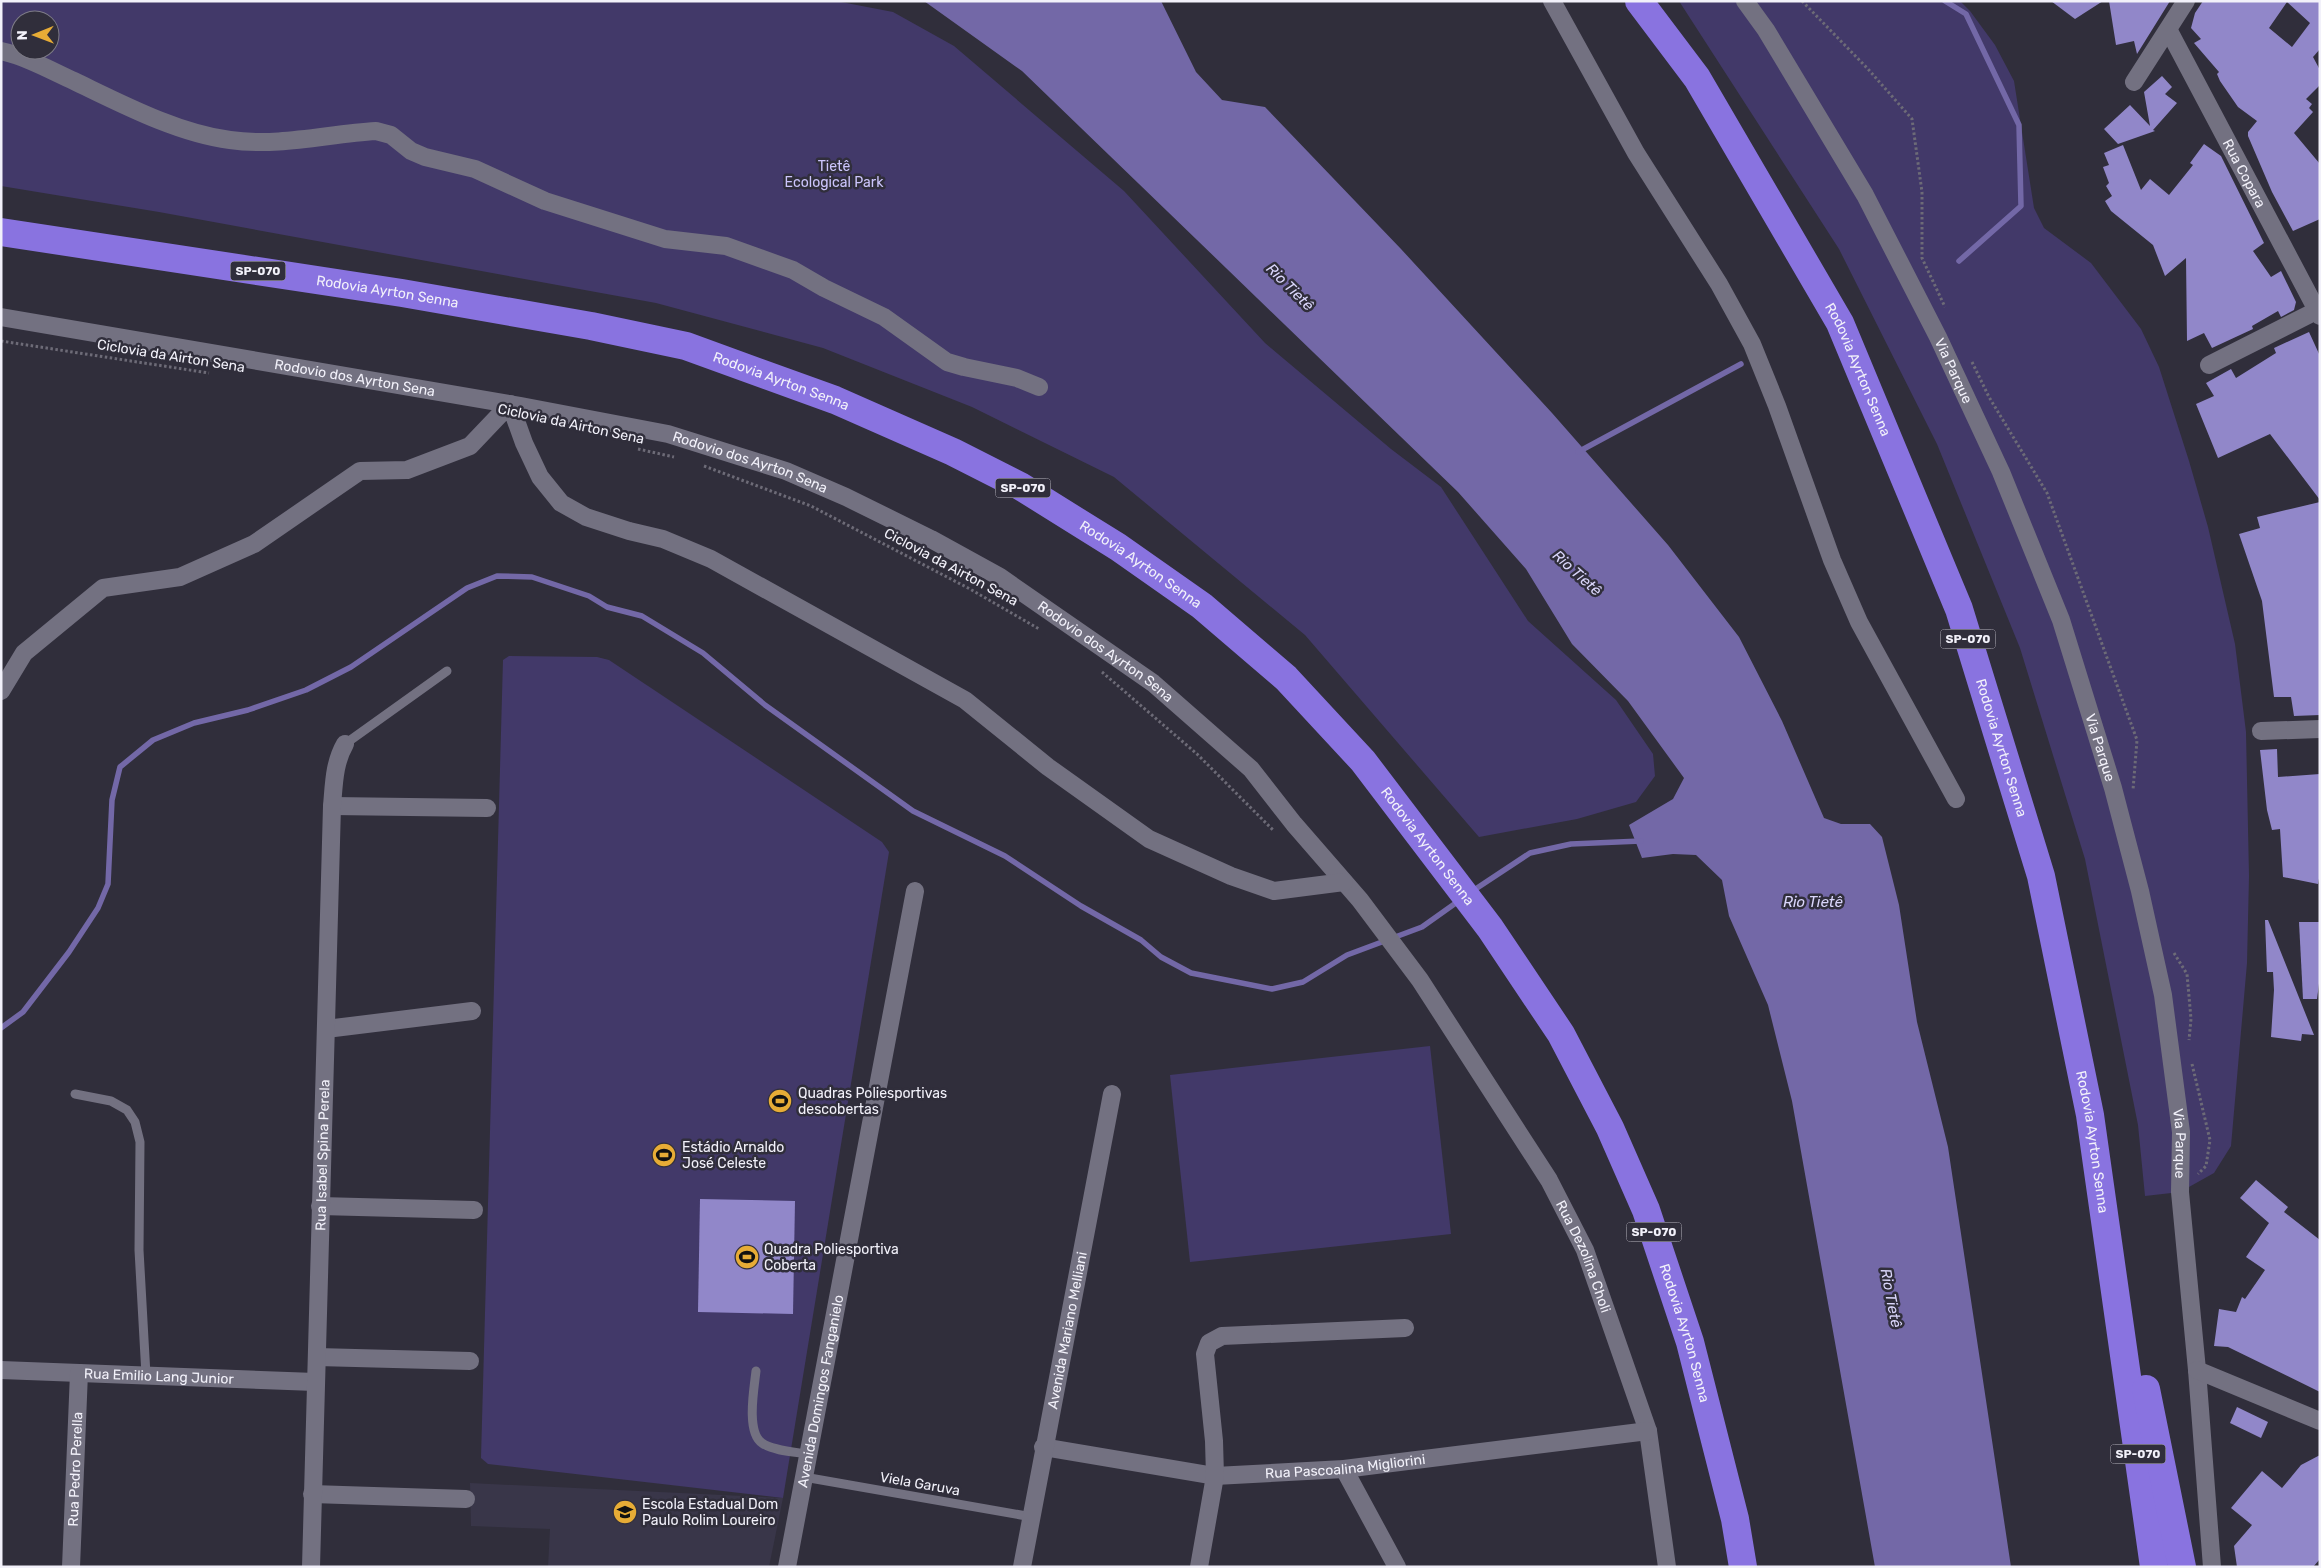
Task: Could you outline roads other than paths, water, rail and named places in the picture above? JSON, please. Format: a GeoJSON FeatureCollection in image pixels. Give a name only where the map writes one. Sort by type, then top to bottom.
{"type":"FeatureCollection","features":[{"type":"Feature","properties":{"kind":"highway","name":"Rodovia Ayrton Senna"},"geometry":{"type":"LineString","coordinates":[[1639,1],[1697,78],[1840,323],[1959,609],[2041,876],[2090,1115],[2154,1567]]}},
{"type":"Feature","properties":{"kind":"highway","name":"Rodovia Ayrton Senna"},"geometry":{"type":"LineString","coordinates":[[1,232],[402,294],[591,326],[686,346],[835,400],[953,452],[1020,486],[1118,547],[1202,606],[1286,678],[1363,761],[1490,928],[1561,1034],[1610,1128],[1646,1210],[1690,1342],[1735,1519],[1743,1567]]}},
{"type":"Feature","properties":{"kind":"highway"},"geometry":{"type":"LineString","coordinates":[[2122,1341],[2146,1386],[2182,1567]]}},
{"type":"Feature","properties":{"kind":"street"},"geometry":{"type":"LineString","coordinates":[[1552,1],[1636,153],[1719,284],[1752,344],[1777,406],[1832,560],[1859,622],[1956,799]]}},
{"type":"Feature","properties":{"kind":"street","name":"Via Parque"},"geometry":{"type":"LineString","coordinates":[[1745,1],[1766,30],[1865,194],[1934,329],[2001,472],[2061,620],[2114,788],[2140,891],[2163,995],[2181,1132],[2180,1192],[2197,1370],[2212,1567]]}},
{"type":"Feature","properties":{"kind":"street"},"geometry":{"type":"LineString","coordinates":[[2134,82],[2169,31],[2186,1]]}},
{"type":"Feature","properties":{"kind":"street","name":"Rua Copara"},"geometry":{"type":"LineString","coordinates":[[2169,31],[2319,312]]}},
{"type":"Feature","properties":{"kind":"street"},"geometry":{"type":"LineString","coordinates":[[1,51],[21,56],[107,97],[191,132],[229,140],[273,143],[376,131],[391,135],[411,151],[425,157],[475,169],[545,201],[665,239],[726,246],[793,270],[824,288],[884,317],[947,362],[964,368],[1018,378],[1039,387]]}},
{"type":"Feature","properties":{"kind":"street"},"geometry":{"type":"LineString","coordinates":[[2209,365],[2319,312]]}},
{"type":"Feature","properties":{"kind":"street","name":"Rodovio dos Ayrton Sena"},"geometry":{"type":"LineString","coordinates":[[1,317],[510,404],[668,434],[786,471],[854,501],[931,539],[1000,577],[1153,683],[1251,769],[1294,824],[1360,900]]}},
{"type":"Feature","properties":{"kind":"street"},"geometry":{"type":"LineString","coordinates":[[1,691],[24,653],[103,588],[180,577],[254,544],[360,471],[407,470],[470,446],[510,404],[524,442],[540,476],[561,503],[586,517],[663,539],[712,559],[965,700],[1048,767],[1149,839],[1231,876],[1274,891],[1344,882]]}},
{"type":"Feature","properties":{"kind":"street"},"geometry":{"type":"LineString","coordinates":[[2261,731],[2320,730]]}},
{"type":"Feature","properties":{"kind":"street","name":"Rua Isabel Spina Perela"},"geometry":{"type":"LineString","coordinates":[[310,1567],[332,806],[335,770],[345,744]]}},
{"type":"Feature","properties":{"kind":"street"},"geometry":{"type":"LineString","coordinates":[[332,806],[486,808]]}},
{"type":"Feature","properties":{"kind":"street","name":"Avenida Domingos Fanganielo"},"geometry":{"type":"LineString","coordinates":[[787,1567],[914,891]]}},
{"type":"Feature","properties":{"kind":"street","name":"Rua Dezolina Choli"},"geometry":{"type":"LineString","coordinates":[[1360,900],[1420,980],[1549,1180],[1585,1250],[1648,1431],[1667,1567]]}},
{"type":"Feature","properties":{"kind":"street"},"geometry":{"type":"LineString","coordinates":[[326,1029],[472,1011]]}},
{"type":"Feature","properties":{"kind":"street","name":"Avenida Mariano Melliani"},"geometry":{"type":"LineString","coordinates":[[1022,1567],[1043,1448],[1112,1094]]}},
{"type":"Feature","properties":{"kind":"street"},"geometry":{"type":"LineString","coordinates":[[320,1206],[474,1210]]}},
{"type":"Feature","properties":{"kind":"street"},"geometry":{"type":"LineString","coordinates":[[1200,1567],[1215,1476],[1214,1441],[1205,1354],[1209,1343],[1222,1336],[1405,1328]]}},
{"type":"Feature","properties":{"kind":"street"},"geometry":{"type":"LineString","coordinates":[[317,1357],[470,1360]]}},
{"type":"Feature","properties":{"kind":"street","name":"Rua Emilio Lang Junior"},"geometry":{"type":"LineString","coordinates":[[1,1370],[316,1382]]}},
{"type":"Feature","properties":{"kind":"street"},"geometry":{"type":"LineString","coordinates":[[2197,1370],[2320,1421]]}},
{"type":"Feature","properties":{"kind":"street","name":"Rua Pedro Perella"},"geometry":{"type":"LineString","coordinates":[[71,1567],[79,1373]]}},
{"type":"Feature","properties":{"kind":"street","name":"Rua Pascoalina Migliorini"},"geometry":{"type":"LineString","coordinates":[[1043,1448],[1215,1476],[1344,1469],[1648,1431]]}},
{"type":"Feature","properties":{"kind":"street"},"geometry":{"type":"LineString","coordinates":[[1344,1469],[1397,1567]]}},
{"type":"Feature","properties":{"kind":"street"},"geometry":{"type":"LineString","coordinates":[[312,1494],[466,1499]]}},
{"type":"Feature","properties":{"kind":"lane"},"geometry":{"type":"LineString","coordinates":[[345,744],[447,671]]}},
{"type":"Feature","properties":{"kind":"lane"},"geometry":{"type":"LineString","coordinates":[[75,1094],[111,1101],[127,1110],[135,1122],[140,1142],[140,1250],[146,1375]]}},
{"type":"Feature","properties":{"kind":"lane"},"geometry":{"type":"LineString","coordinates":[[756,1371],[752,1416],[755,1436],[761,1443],[768,1446],[808,1454]]}},
{"type":"Feature","properties":{"kind":"lane","name":"Viela Garuva"},"geometry":{"type":"LineString","coordinates":[[804,1477],[1032,1518]]}},
{"type":"Feature","properties":{"kind":"water","name":"Rio Tietê"},"geometry":{"type":"Polygon","coordinates":[[[924,1],[1161,1],[1196,72],[1222,100],[1265,107],[1401,249],[1552,413],[1668,545],[1739,637],[1782,721],[1824,818],[1841,824],[1870,824],[1882,837],[1899,905],[1917,1022],[1948,1147],[2011,1567],[1875,1567],[1792,1101],[1768,1005],[1729,916],[1722,880],[1696,855],[1673,854],[1642,858],[1629,825],[1673,799],[1684,778],[1628,701],[1572,644],[1526,569],[1458,492],[1022,71],[924,1]]]}},
{"type":"Feature","properties":{"kind":"waterway"},"geometry":{"type":"LineString","coordinates":[[1945,1],[1966,14],[2019,125],[2021,206],[1959,261]]}},
{"type":"Feature","properties":{"kind":"waterway"},"geometry":{"type":"LineString","coordinates":[[1578,452],[1741,364]]}},
{"type":"Feature","properties":{"kind":"waterway"},"geometry":{"type":"LineString","coordinates":[[1,1028],[23,1012],[69,952],[98,908],[108,884],[112,800],[120,767],[153,740],[194,723],[248,710],[306,690],[351,667],[467,588],[497,576],[532,577],[589,596],[607,607],[642,616],[703,653],[765,705],[913,811],[1005,856],[1081,906],[1141,940],[1161,957],[1191,973],[1272,989],[1303,982],[1347,955],[1422,927],[1460,900]]}},
{"type":"Feature","properties":{"kind":"waterway"},"geometry":{"type":"LineString","coordinates":[[1471,892],[1530,853],[1571,844],[1641,841]]}},
{"type":"Feature","properties":{"kind":"place","name":"Quadras Poliesportivas descobertas"},"geometry":{"type":"Point","coordinates":[780,1101]}},
{"type":"Feature","properties":{"kind":"place","name":"Estádio Arnaldo José Celeste"},"geometry":{"type":"Point","coordinates":[664,1155]}},
{"type":"Feature","properties":{"kind":"place","name":"Quadra Poliesportiva Coberta"},"geometry":{"type":"Point","coordinates":[747,1257]}},
{"type":"Feature","properties":{"kind":"place","name":"Escola Estadual Dom Paulo Rolim Loureiro"},"geometry":{"type":"Point","coordinates":[625,1512]}},
{"type":"Feature","properties":{"kind":"park label","name":"Tietê Ecological Park"},"geometry":{"type":"Point","coordinates":[834,174]}}]}
